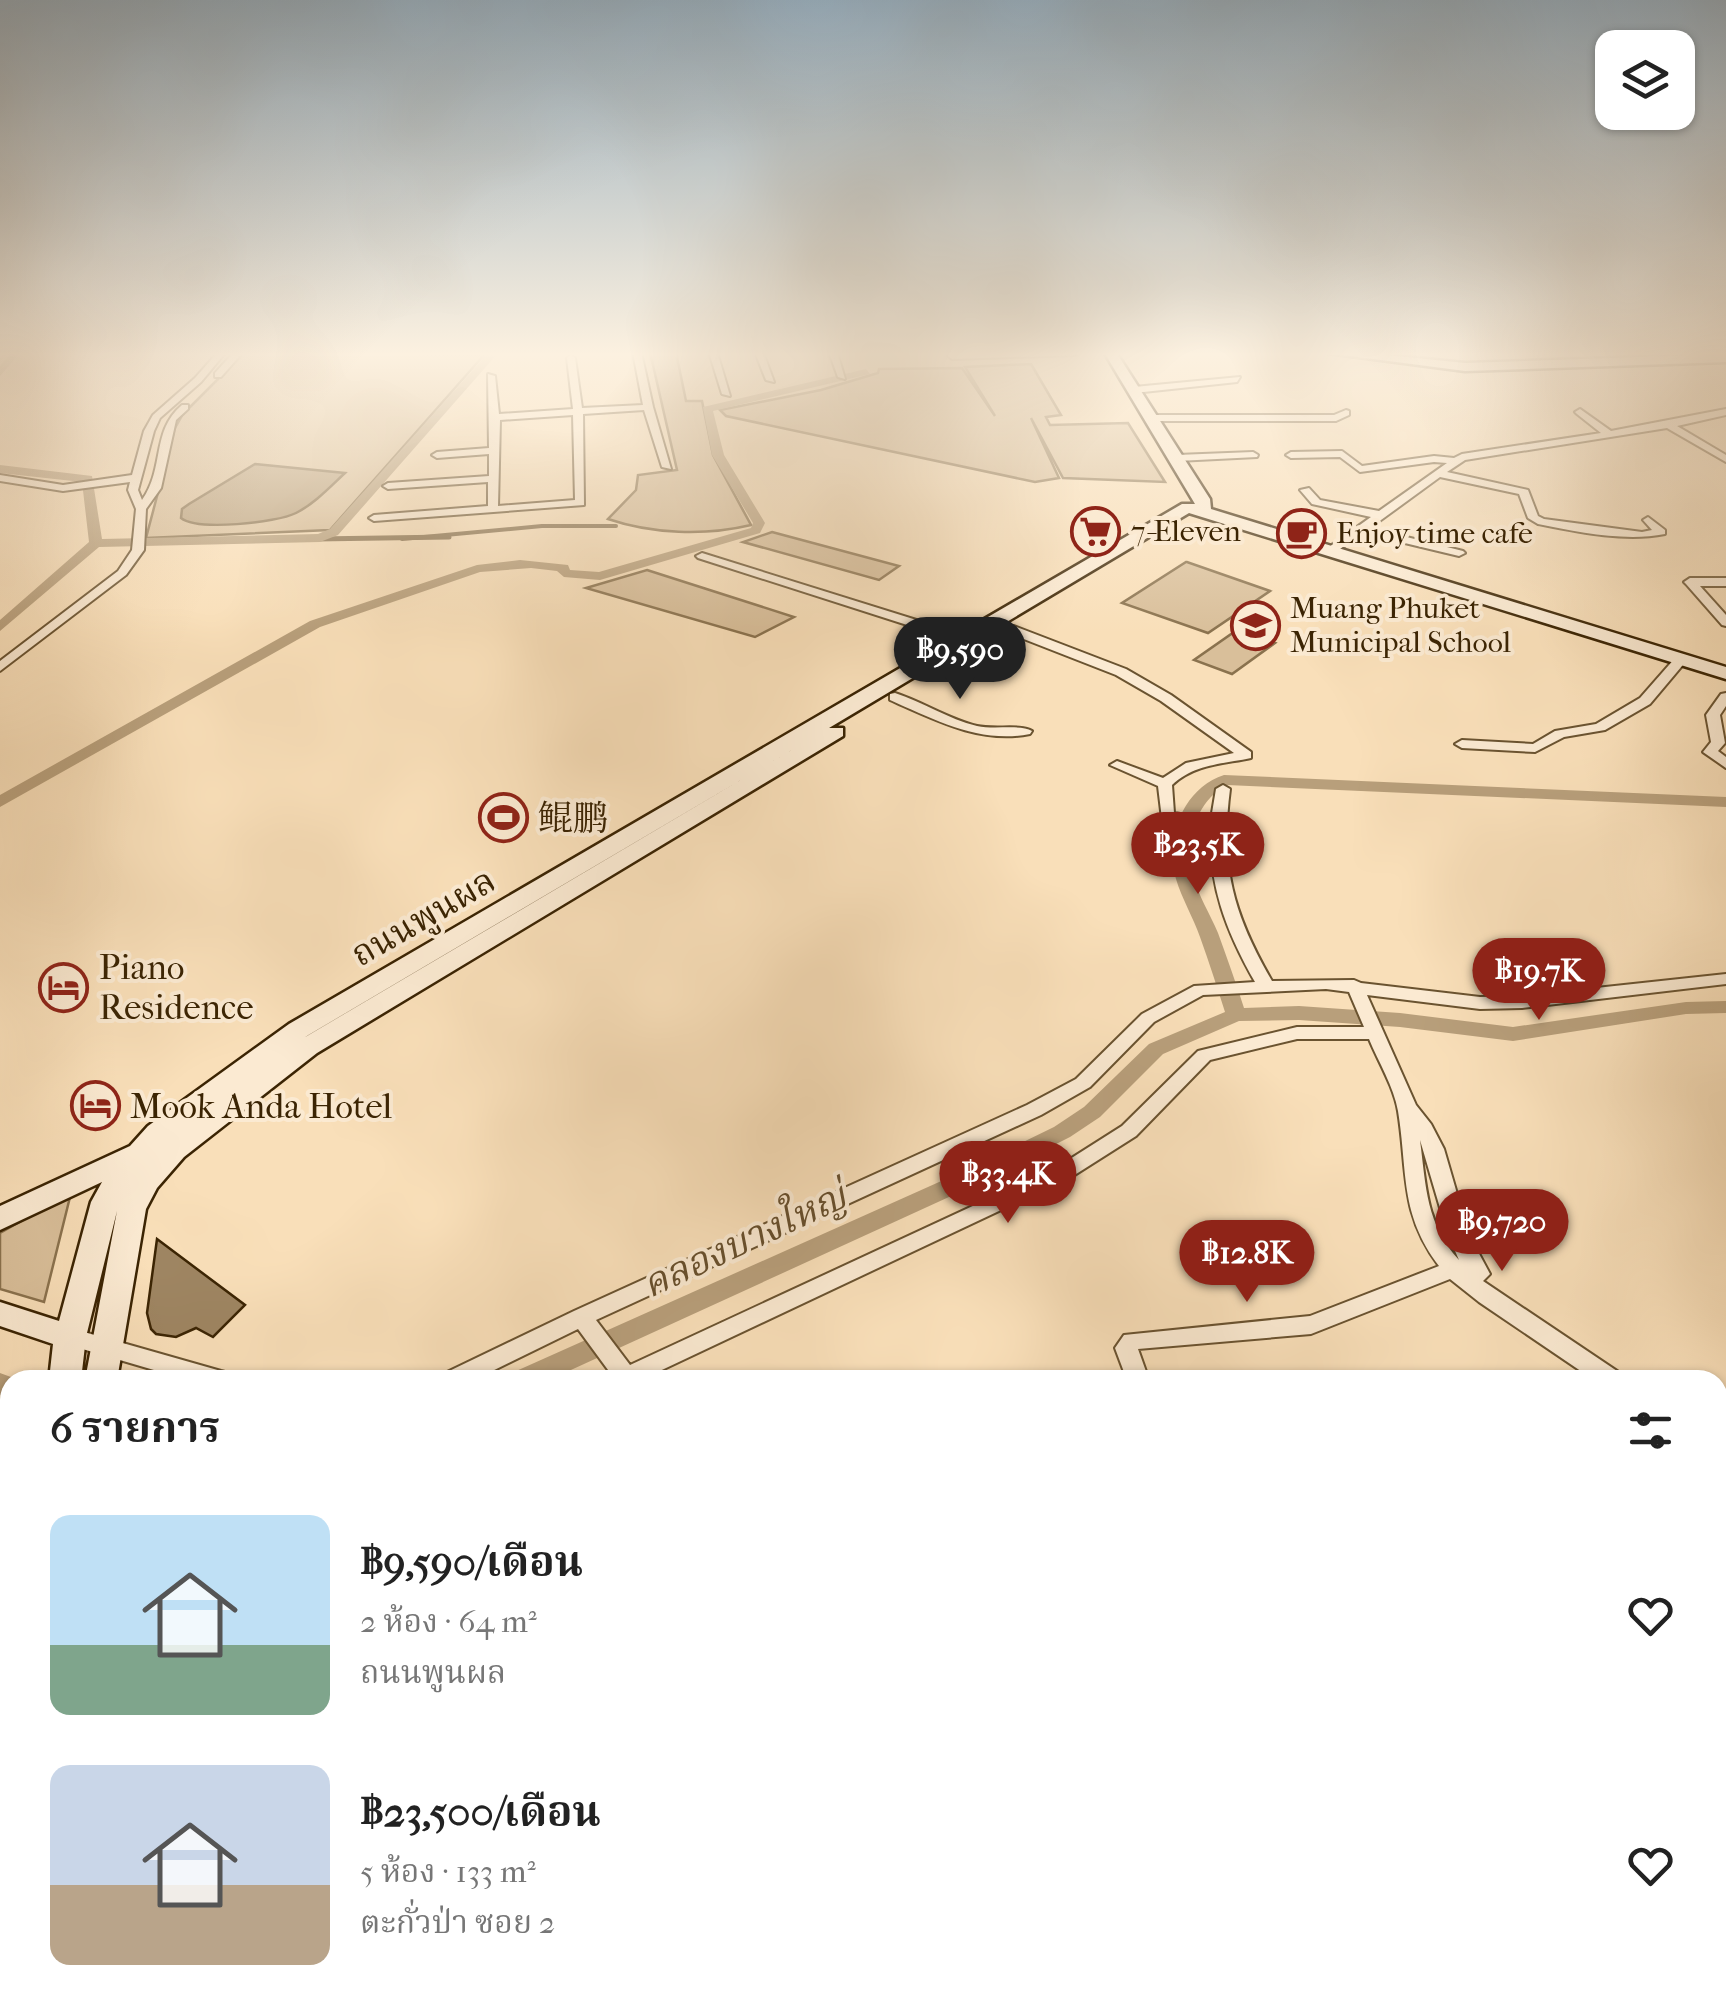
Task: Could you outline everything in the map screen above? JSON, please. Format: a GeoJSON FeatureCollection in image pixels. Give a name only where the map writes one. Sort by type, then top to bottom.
{"type":"FeatureCollection","features":[{"type":"Feature","properties":{"kind":"main road"},"geometry":{"type":"LineString","coordinates":[[1155,446],[1195,508],[1726,673]]}},
{"type":"Feature","properties":{"kind":"main road"},"geometry":{"type":"LineString","coordinates":[[1170,446],[1202,500],[1195,508]]}},
{"type":"Feature","properties":{"kind":"main road","name":"ถนนพูนผล"},"geometry":{"type":"LineString","coordinates":[[102,1370],[132,1210],[146,1182],[210,1120],[308,1047],[895,697],[974,642],[1010,630],[1179,530],[1195,508]]}},
{"type":"Feature","properties":{"kind":"main road","name":"ถนนพูนผล"},"geometry":{"type":"LineString","coordinates":[[67,1361],[96,1224],[120,1174],[158,1133],[298,1030],[974,642],[1141,537],[1195,508]]}},
{"type":"Feature","properties":{"kind":"main road"},"geometry":{"type":"LineString","coordinates":[[0,1218],[138,1152]]}},
{"type":"Feature","properties":{"kind":"main road"},"geometry":{"type":"LineString","coordinates":[[0,1314],[67,1361]]}},
{"type":"Feature","properties":{"kind":"street"},"geometry":{"type":"LineString","coordinates":[[0,666],[122,573],[138,550],[141,509],[133,490],[147,446]]}},
{"type":"Feature","properties":{"kind":"street"},"geometry":{"type":"LineString","coordinates":[[141,509],[156,488],[166,446]]}},
{"type":"Feature","properties":{"kind":"street"},"geometry":{"type":"LineString","coordinates":[[493,510],[494,446]]}},
{"type":"Feature","properties":{"kind":"street"},"geometry":{"type":"LineString","coordinates":[[374,518],[580,503],[579,446]]}},
{"type":"Feature","properties":{"kind":"street"},"geometry":{"type":"LineString","coordinates":[[660,446],[667,467]]}},
{"type":"Feature","properties":{"kind":"street"},"geometry":{"type":"LineString","coordinates":[[1333,549],[1462,457],[1527,446]]}},
{"type":"Feature","properties":{"kind":"street"},"geometry":{"type":"LineString","coordinates":[[1704,446],[1726,459]]}},
{"type":"Feature","properties":{"kind":"street"},"geometry":{"type":"LineString","coordinates":[[437,455],[494,451]]}},
{"type":"Feature","properties":{"kind":"street"},"geometry":{"type":"LineString","coordinates":[[1292,455],[1342,454],[1360,468],[1434,459],[1456,461]]}},
{"type":"Feature","properties":{"kind":"street"},"geometry":{"type":"LineString","coordinates":[[1178,458],[1253,455]]}},
{"type":"Feature","properties":{"kind":"street"},"geometry":{"type":"LineString","coordinates":[[1440,474],[1524,492],[1533,518],[1542,522],[1642,535],[1661,532],[1648,520]]}},
{"type":"Feature","properties":{"kind":"street"},"geometry":{"type":"LineString","coordinates":[[0,478],[63,488],[136,478]]}},
{"type":"Feature","properties":{"kind":"street"},"geometry":{"type":"LineString","coordinates":[[388,486],[494,480]]}},
{"type":"Feature","properties":{"kind":"street"},"geometry":{"type":"LineString","coordinates":[[1304,490],[1316,502],[1380,515]]}},
{"type":"Feature","properties":{"kind":"street"},"geometry":{"type":"LineString","coordinates":[[1361,529],[1459,554]]}},
{"type":"Feature","properties":{"kind":"street"},"geometry":{"type":"LineString","coordinates":[[702,556],[974,642]]}},
{"type":"Feature","properties":{"kind":"street"},"geometry":{"type":"LineString","coordinates":[[1726,582],[1690,582],[1726,622]]}},
{"type":"Feature","properties":{"kind":"street"},"geometry":{"type":"LineString","coordinates":[[1010,630],[1121,672],[1166,698],[1246,755],[1191,767],[1172,774],[1165,784],[1167,816],[1209,824]]}},
{"type":"Feature","properties":{"kind":"street"},"geometry":{"type":"LineString","coordinates":[[1462,744],[1536,748],[1560,734],[1600,726],[1645,701],[1681,660]]}},
{"type":"Feature","properties":{"kind":"street"},"geometry":{"type":"LineString","coordinates":[[895,697],[953,723],[989,733],[1025,731]]}},
{"type":"Feature","properties":{"kind":"street"},"geometry":{"type":"LineString","coordinates":[[1726,697],[1712,715],[1718,743],[1710,752],[1726,764]]}},
{"type":"Feature","properties":{"kind":"street"},"geometry":{"type":"LineString","coordinates":[[1117,765],[1165,784]]}},
{"type":"Feature","properties":{"kind":"street"},"geometry":{"type":"LineString","coordinates":[[1223,788],[1209,824],[1219,888],[1266,987]]}},
{"type":"Feature","properties":{"kind":"street"},"geometry":{"type":"LineString","coordinates":[[474,1370],[1034,1110],[1083,1082],[1148,1018],[1186,995],[1226,988],[1354,985],[1480,1002],[1522,1002],[1726,978]]}},
{"type":"Feature","properties":{"kind":"street"},"geometry":{"type":"LineString","coordinates":[[1354,985],[1408,1106],[1418,1118],[1444,1174],[1463,1268]]}},
{"type":"Feature","properties":{"kind":"street"},"geometry":{"type":"LineString","coordinates":[[649,1370],[1066,1171],[1130,1131],[1204,1054],[1296,1033],[1374,1033]]}},
{"type":"Feature","properties":{"kind":"street"},"geometry":{"type":"LineString","coordinates":[[1408,1106],[1418,1206],[1430,1238],[1524,1318],[1598,1370]]}},
{"type":"Feature","properties":{"kind":"street"},"geometry":{"type":"LineString","coordinates":[[1134,1370],[1126,1348],[1132,1341],[1311,1324],[1463,1268]]}},
{"type":"Feature","properties":{"kind":"street"},"geometry":{"type":"LineString","coordinates":[[582,1317],[623,1370]]}},
{"type":"Feature","properties":{"kind":"street"},"geometry":{"type":"LineString","coordinates":[[67,1361],[106,1346],[187,1370]]}},
{"type":"Feature","properties":{"kind":"shaded area"},"geometry":{"type":"Polygon","coordinates":[[[170,446],[404,446],[330,530],[146,538],[170,446]]]}},
{"type":"Feature","properties":{"kind":"shaded area"},"geometry":{"type":"Polygon","coordinates":[[[671,446],[711,446],[751,525],[679,532],[608,519],[636,490],[638,475],[677,470],[671,446]]]}},
{"type":"Feature","properties":{"kind":"shaded area"},"geometry":{"type":"Polygon","coordinates":[[[866,446],[1044,446],[1059,478],[1035,482],[866,446]]]}},
{"type":"Feature","properties":{"kind":"shaded area"},"geometry":{"type":"Polygon","coordinates":[[[1046,446],[1142,446],[1165,482],[1063,478],[1046,446]]]}},
{"type":"Feature","properties":{"kind":"shaded area"},"geometry":{"type":"Polygon","coordinates":[[[255,464],[345,473],[309,505],[286,517],[219,525],[181,518],[182,509],[255,464]]]}},
{"type":"Feature","properties":{"kind":"shaded area"},"geometry":{"type":"Polygon","coordinates":[[[772,532],[899,566],[879,580],[743,542],[772,532]]]}},
{"type":"Feature","properties":{"kind":"shaded area"},"geometry":{"type":"Polygon","coordinates":[[[1186,562],[1270,591],[1208,633],[1122,603],[1186,562]]]}},
{"type":"Feature","properties":{"kind":"shaded area"},"geometry":{"type":"Polygon","coordinates":[[[647,570],[794,617],[755,637],[586,588],[647,570]]]}},
{"type":"Feature","properties":{"kind":"shaded area"},"geometry":{"type":"Polygon","coordinates":[[[1237,630],[1275,643],[1232,674],[1194,660],[1237,630]]]}},
{"type":"Feature","properties":{"kind":"shaded area"},"geometry":{"type":"Polygon","coordinates":[[[71,1193],[44,1302],[0,1289],[0,1233],[71,1193]]]}},
{"type":"Feature","properties":{"kind":"building"},"geometry":{"type":"Polygon","coordinates":[[[157,1239],[245,1305],[213,1337],[196,1328],[176,1337],[156,1334],[151,1329],[147,1313],[157,1239]]]}},
{"type":"Feature","properties":{"kind":"waterway"},"geometry":{"type":"LineString","coordinates":[[96,543],[320,538],[334,532],[411,446]]}},
{"type":"Feature","properties":{"kind":"waterway"},"geometry":{"type":"LineString","coordinates":[[0,802],[315,624],[477,569],[531,564],[563,568],[564,573],[600,576],[756,530],[759,523],[716,446]]}},
{"type":"Feature","properties":{"kind":"waterway"},"geometry":{"type":"LineString","coordinates":[[0,469],[88,479],[96,543]]}},
{"type":"Feature","properties":{"kind":"waterway"},"geometry":{"type":"LineString","coordinates":[[419,537],[542,526],[616,526]]}},
{"type":"Feature","properties":{"kind":"waterway"},"geometry":{"type":"LineString","coordinates":[[320,539],[316,539],[419,537]]}},
{"type":"Feature","properties":{"kind":"waterway"},"geometry":{"type":"LineString","coordinates":[[402,539],[419,537]]}},
{"type":"Feature","properties":{"kind":"waterway"},"geometry":{"type":"LineString","coordinates":[[419,537],[449,537]]}},
{"type":"Feature","properties":{"kind":"waterway"},"geometry":{"type":"LineString","coordinates":[[0,627],[96,543]]}},
{"type":"Feature","properties":{"kind":"waterway"},"geometry":{"type":"LineString","coordinates":[[1236,1015],[1186,881],[1182,857],[1188,817],[1202,795],[1224,780],[1726,802]]}},
{"type":"Feature","properties":{"kind":"waterway","name":"คลองบางใหญ่"},"geometry":{"type":"LineString","coordinates":[[1236,1015],[1299,1013],[1513,1034],[1686,1008],[1726,1007]]}},
{"type":"Feature","properties":{"kind":"waterway","name":"คลองบางใหญ่"},"geometry":{"type":"LineString","coordinates":[[545,1370],[965,1180],[1062,1132],[1092,1112],[1156,1049],[1236,1015]]}},
{"type":"Feature","properties":{"kind":"place","name":"7-Eleven"},"geometry":{"type":"Point","coordinates":[1096,531]}},
{"type":"Feature","properties":{"kind":"place","name":"Enjoy time cafe"},"geometry":{"type":"Point","coordinates":[1301,533]}},
{"type":"Feature","properties":{"kind":"place","name":"Muang Phuket Municipal School"},"geometry":{"type":"Point","coordinates":[1255,625]}},
{"type":"Feature","properties":{"kind":"place","name":"鲲鹏"},"geometry":{"type":"Point","coordinates":[503,818]}},
{"type":"Feature","properties":{"kind":"place","name":"Piano Residence"},"geometry":{"type":"Point","coordinates":[64,987]}},
{"type":"Feature","properties":{"kind":"place","name":"Mook Anda Hotel"},"geometry":{"type":"Point","coordinates":[95,1106]}}]}
